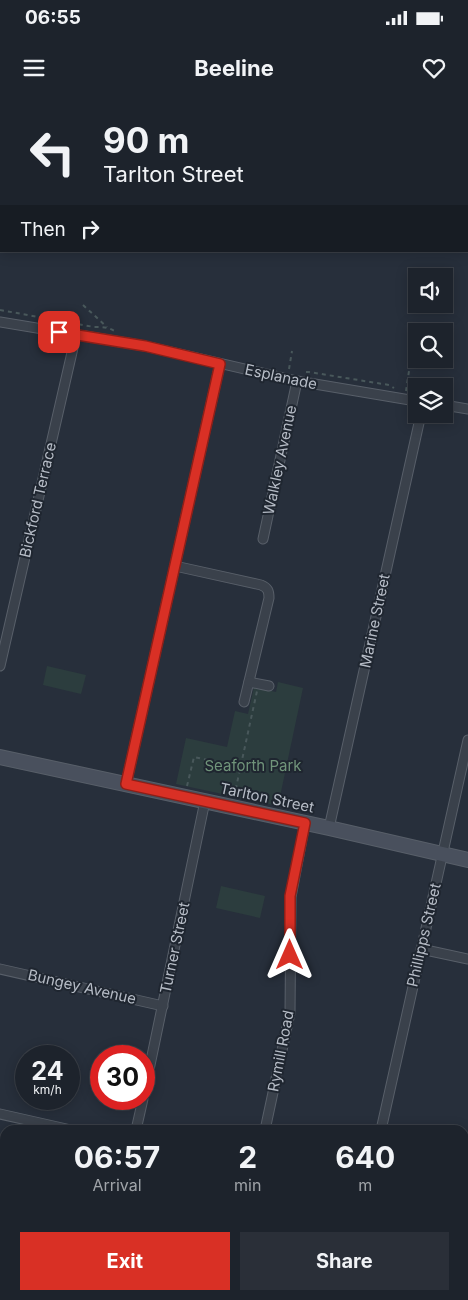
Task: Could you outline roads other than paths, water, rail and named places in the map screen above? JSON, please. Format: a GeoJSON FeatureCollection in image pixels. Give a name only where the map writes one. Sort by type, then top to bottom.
{"type":"FeatureCollection","features":[{"type":"Feature","properties":{"kind":"street","name":"Esplanade"},"geometry":{"type":"LineString","coordinates":[[0,322],[145,346],[297,382],[408,400]]}},
{"type":"Feature","properties":{"kind":"street","name":"Bickford Terrace"},"geometry":{"type":"LineString","coordinates":[[0,666],[76,334]]}},
{"type":"Feature","properties":{"kind":"street"},"geometry":{"type":"LineString","coordinates":[[126,784],[220,364]]}},
{"type":"Feature","properties":{"kind":"street","name":"Walkley Avenue"},"geometry":{"type":"LineString","coordinates":[[263,539],[297,382]]}},
{"type":"Feature","properties":{"kind":"street"},"geometry":{"type":"LineString","coordinates":[[453,407],[468,409]]}},
{"type":"Feature","properties":{"kind":"street","name":"Marine Street"},"geometry":{"type":"LineString","coordinates":[[329,828],[419,423]]}},
{"type":"Feature","properties":{"kind":"street"},"geometry":{"type":"LineString","coordinates":[[175,566],[262,585],[269,592],[244,702]]}},
{"type":"Feature","properties":{"kind":"street"},"geometry":{"type":"LineString","coordinates":[[249,682],[264,685]]}},
{"type":"Feature","properties":{"kind":"street","name":"Phillipps Street"},"geometry":{"type":"LineString","coordinates":[[382,1125],[468,740]]}},
{"type":"Feature","properties":{"kind":"street","name":"Tarlton Street"},"geometry":{"type":"LineString","coordinates":[[0,757],[468,860]]}},
{"type":"Feature","properties":{"kind":"street","name":"Turner Street"},"geometry":{"type":"LineString","coordinates":[[155,1045],[206,801]]}},
{"type":"Feature","properties":{"kind":"street","name":"Rymill Road"},"geometry":{"type":"LineString","coordinates":[[266,1125],[290,1013],[290,896],[305,823]]}},
{"type":"Feature","properties":{"kind":"street"},"geometry":{"type":"LineString","coordinates":[[421,949],[468,959]]}},
{"type":"Feature","properties":{"kind":"street","name":"Bungey Avenue"},"geometry":{"type":"LineString","coordinates":[[0,969],[163,1006]]}},
{"type":"Feature","properties":{"kind":"street"},"geometry":{"type":"LineString","coordinates":[[137,1125],[141,1110]]}},
{"type":"Feature","properties":{"kind":"street"},"geometry":{"type":"LineString","coordinates":[[0,1114],[28,1125]]}},
{"type":"Feature","properties":{"kind":"park label","name":"Seaforth Park"},"geometry":{"type":"Point","coordinates":[253,766]}}]}
